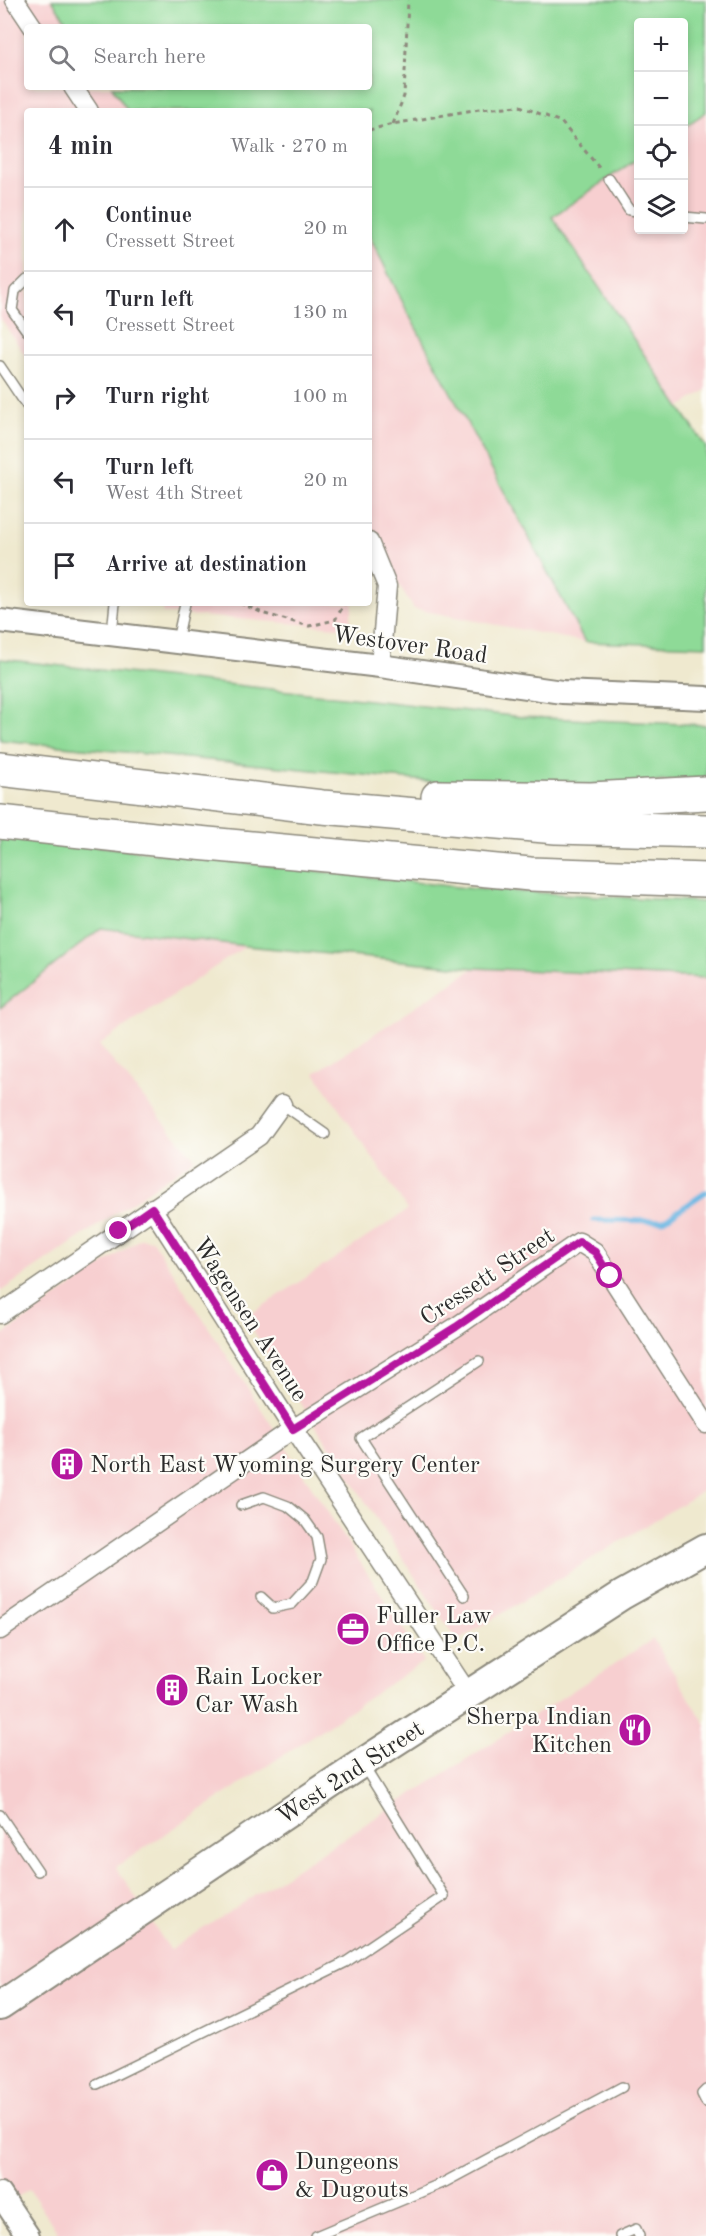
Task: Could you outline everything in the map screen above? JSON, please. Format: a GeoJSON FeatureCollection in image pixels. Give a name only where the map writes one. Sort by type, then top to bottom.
{"type":"FeatureCollection","features":[{"type":"Feature","properties":{"kind":"highway"},"geometry":{"type":"LineString","coordinates":[[0,769],[322,807],[544,826],[706,831]]}},
{"type":"Feature","properties":{"kind":"highway"},"geometry":{"type":"LineString","coordinates":[[103,782],[450,797],[591,799],[706,793]]}},
{"type":"Feature","properties":{"kind":"highway"},"geometry":{"type":"LineString","coordinates":[[0,822],[166,841],[706,891]]}},
{"type":"Feature","properties":{"kind":"highway"},"geometry":{"type":"LineString","coordinates":[[530,874],[706,880]]}},
{"type":"Feature","properties":{"kind":"main road","name":"West 2nd Street"},"geometry":{"type":"LineString","coordinates":[[0,2006],[362,1763],[622,1595],[706,1548]]}},
{"type":"Feature","properties":{"kind":"street"},"geometry":{"type":"LineString","coordinates":[[15,0],[31,24]]}},
{"type":"Feature","properties":{"kind":"street"},"geometry":{"type":"LineString","coordinates":[[75,90],[87,108]]}},
{"type":"Feature","properties":{"kind":"street"},"geometry":{"type":"LineString","coordinates":[[372,549],[387,586],[380,666]]}},
{"type":"Feature","properties":{"kind":"street","name":"Westover Road"},"geometry":{"type":"LineString","coordinates":[[0,621],[380,666],[562,692],[706,698]]}},
{"type":"Feature","properties":{"kind":"street"},"geometry":{"type":"LineString","coordinates":[[0,1314],[259,1136],[282,1104]]}},
{"type":"Feature","properties":{"kind":"street","name":"Wagensen Avenue"},"geometry":{"type":"LineString","coordinates":[[152,1208],[293,1429],[469,1695]]}},
{"type":"Feature","properties":{"kind":"street","name":"Cressett Street"},"geometry":{"type":"LineString","coordinates":[[293,1429],[456,1327],[579,1242],[595,1252],[706,1424]]}},
{"type":"Feature","properties":{"kind":"street"},"geometry":{"type":"LineString","coordinates":[[0,1630],[293,1429]]}},
{"type":"Feature","properties":{"kind":"street"},"geometry":{"type":"LineString","coordinates":[[0,2194],[28,2236]]}},
{"type":"Feature","properties":{"kind":"lane"},"geometry":{"type":"LineString","coordinates":[[609,179],[629,210],[634,210]]}},
{"type":"Feature","properties":{"kind":"lane"},"geometry":{"type":"LineString","coordinates":[[688,217],[706,219]]}},
{"type":"Feature","properties":{"kind":"lane"},"geometry":{"type":"LineString","coordinates":[[24,282],[15,291],[12,309],[24,327]]}},
{"type":"Feature","properties":{"kind":"lane"},"geometry":{"type":"LineString","coordinates":[[0,366],[24,402]]}},
{"type":"Feature","properties":{"kind":"lane"},"geometry":{"type":"LineString","coordinates":[[112,633],[116,606]]}},
{"type":"Feature","properties":{"kind":"lane"},"geometry":{"type":"LineString","coordinates":[[177,641],[184,606]]}},
{"type":"Feature","properties":{"kind":"lane"},"geometry":{"type":"LineString","coordinates":[[282,1104],[325,1134]]}},
{"type":"Feature","properties":{"kind":"lane"},"geometry":{"type":"LineString","coordinates":[[464,1596],[360,1438],[479,1361]]}},
{"type":"Feature","properties":{"kind":"lane"},"geometry":{"type":"LineString","coordinates":[[241,1505],[264,1497],[288,1506],[305,1520],[317,1537],[321,1559],[313,1581],[292,1604],[273,1608],[261,1597]]}},
{"type":"Feature","properties":{"kind":"lane"},"geometry":{"type":"LineString","coordinates":[[98,2084],[346,1962],[444,1896],[362,1763]]}},
{"type":"Feature","properties":{"kind":"lane"},"geometry":{"type":"LineString","coordinates":[[0,1815],[38,1871]]}},
{"type":"Feature","properties":{"kind":"lane"},"geometry":{"type":"LineString","coordinates":[[316,2236],[445,2182],[622,2087]]}},
{"type":"Feature","properties":{"kind":"lane"},"geometry":{"type":"LineString","coordinates":[[706,2090],[702,2094],[706,2102]]}},
{"type":"Feature","properties":{"kind":"lane"},"geometry":{"type":"LineString","coordinates":[[621,2236],[636,2229],[639,2236]]}},
{"type":"Feature","properties":{"kind":"path"},"geometry":{"type":"LineString","coordinates":[[393,124],[404,96],[408,0]]}},
{"type":"Feature","properties":{"kind":"path"},"geometry":{"type":"LineString","coordinates":[[372,129],[478,109],[520,106],[561,122],[609,179]]}},
{"type":"Feature","properties":{"kind":"path"},"geometry":{"type":"LineString","coordinates":[[247,606],[309,626],[334,620],[343,606]]}},
{"type":"Feature","properties":{"kind":"shaded area"},"geometry":{"type":"Polygon","coordinates":[[[0,0],[52,0],[68,24],[24,24],[24,90],[114,90],[126,108],[24,108],[24,354],[0,318],[0,0]]]}},
{"type":"Feature","properties":{"kind":"shaded area"},"geometry":{"type":"Polygon","coordinates":[[[706,112],[706,390],[679,408],[552,217],[634,161],[634,234],[688,234],[688,124],[706,112]]]}},
{"type":"Feature","properties":{"kind":"shaded area"},"geometry":{"type":"Polygon","coordinates":[[[372,241],[408,313],[585,642],[414,609],[372,541],[372,241]]]}},
{"type":"Feature","properties":{"kind":"shaded area"},"geometry":{"type":"Polygon","coordinates":[[[162,606],[353,606],[349,628],[163,613],[162,606]]]}},
{"type":"Feature","properties":{"kind":"shaded area"},"geometry":{"type":"Polygon","coordinates":[[[101,928],[246,946],[99,1045],[195,1159],[0,1292],[0,1008],[101,928]]]}},
{"type":"Feature","properties":{"kind":"shaded area"},"geometry":{"type":"Polygon","coordinates":[[[474,968],[706,978],[706,1489],[457,1641],[245,1318],[408,1210],[315,1073],[474,968]]]}},
{"type":"Feature","properties":{"kind":"shaded area"},"geometry":{"type":"Polygon","coordinates":[[[141,1238],[152,1240],[424,1661],[116,1867],[170,1950],[653,1639],[706,1725],[706,2236],[60,2236],[29,2189],[0,2209],[0,1337],[141,1238]]]}},
{"type":"Feature","properties":{"kind":"green space"},"geometry":{"type":"Polygon","coordinates":[[[52,0],[706,0],[706,112],[688,124],[688,18],[634,18],[634,161],[552,217],[706,447],[706,646],[585,642],[408,313],[372,241],[372,108],[126,108],[114,90],[372,90],[372,24],[68,24],[52,0]]]}},
{"type":"Feature","properties":{"kind":"green space"},"geometry":{"type":"Polygon","coordinates":[[[0,659],[522,717],[706,725],[706,778],[611,785],[457,784],[0,740],[0,659]]]}},
{"type":"Feature","properties":{"kind":"green space"},"geometry":{"type":"Polygon","coordinates":[[[0,835],[475,889],[706,902],[706,978],[474,968],[246,946],[101,928],[0,1008],[0,835]]]}},
{"type":"Feature","properties":{"kind":"waterway"},"geometry":{"type":"LineString","coordinates":[[594,1220],[663,1221],[706,1192]]}},
{"type":"Feature","properties":{"kind":"place","name":"North East Wyoming Surgery Center"},"geometry":{"type":"Point","coordinates":[67,1464]}},
{"type":"Feature","properties":{"kind":"place","name":"Fuller Law Office P.C."},"geometry":{"type":"Point","coordinates":[353,1629]}},
{"type":"Feature","properties":{"kind":"place","name":"Rain Locker Car Wash"},"geometry":{"type":"Point","coordinates":[172,1690]}},
{"type":"Feature","properties":{"kind":"place","name":"Sherpa Indian Kitchen"},"geometry":{"type":"Point","coordinates":[635,1730]}},
{"type":"Feature","properties":{"kind":"place","name":"Dungeons & Dugouts"},"geometry":{"type":"Point","coordinates":[272,2175]}},
{"type":"Feature","properties":{"kind":"route"},"geometry":{"type":"LineString","coordinates":[[119,1231],[152,1208],[293,1429],[354,1393],[456,1327],[579,1242],[595,1252],[610,1276]]}}]}
